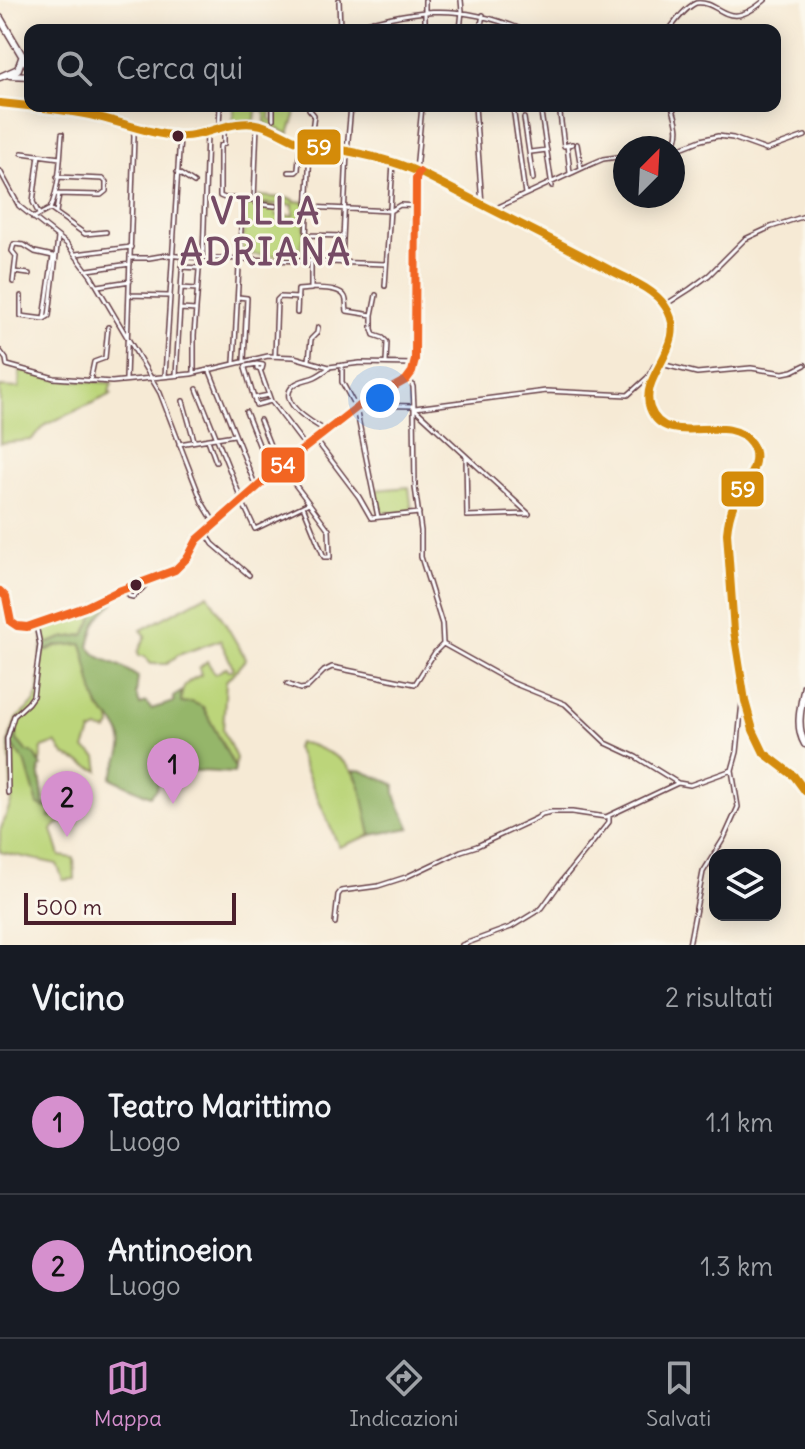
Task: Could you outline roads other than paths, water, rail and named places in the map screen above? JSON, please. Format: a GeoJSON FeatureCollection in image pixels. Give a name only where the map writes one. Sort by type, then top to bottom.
{"type":"FeatureCollection","features":[{"type":"Feature","properties":{"kind":"main road"},"geometry":{"type":"LineString","coordinates":[[0,18],[24,62]]}},
{"type":"Feature","properties":{"kind":"main road"},"geometry":{"type":"LineString","coordinates":[[1,76],[24,68]]}},
{"type":"Feature","properties":{"kind":"main road"},"geometry":{"type":"LineString","coordinates":[[1,76],[24,76]]}},
{"type":"Feature","properties":{"kind":"main road"},"geometry":{"type":"LineString","coordinates":[[0,103],[24,105]]}},
{"type":"Feature","properties":{"kind":"main road"},"geometry":{"type":"LineString","coordinates":[[80,112],[180,136],[239,124],[257,124],[300,143],[311,142],[393,163],[418,172],[627,279],[665,305],[672,320],[673,334],[651,386],[651,410],[660,423],[677,430],[735,432],[747,438],[754,447],[756,460],[729,515],[727,533],[734,631],[745,701],[762,751],[794,776],[805,791]]}},
{"type":"Feature","properties":{"kind":"main road"},"geometry":{"type":"LineString","coordinates":[[805,686],[799,727],[805,744]]}},
{"type":"Feature","properties":{"kind":"street"},"geometry":{"type":"LineString","coordinates":[[339,0],[340,24]]}},
{"type":"Feature","properties":{"kind":"street"},"geometry":{"type":"LineString","coordinates":[[425,0],[425,24]]}},
{"type":"Feature","properties":{"kind":"street"},"geometry":{"type":"LineString","coordinates":[[461,0],[461,24]]}},
{"type":"Feature","properties":{"kind":"street"},"geometry":{"type":"LineString","coordinates":[[674,24],[689,7],[700,1],[711,1],[731,12],[743,14],[765,0]]}},
{"type":"Feature","properties":{"kind":"street"},"geometry":{"type":"LineString","coordinates":[[365,24],[425,11],[462,11],[509,24]]}},
{"type":"Feature","properties":{"kind":"street"},"geometry":{"type":"LineString","coordinates":[[481,24],[483,15]]}},
{"type":"Feature","properties":{"kind":"street"},"geometry":{"type":"LineString","coordinates":[[96,112],[104,115],[104,118]]}},
{"type":"Feature","properties":{"kind":"street"},"geometry":{"type":"LineString","coordinates":[[220,112],[224,144],[220,146],[221,196],[275,206]]}},
{"type":"Feature","properties":{"kind":"street"},"geometry":{"type":"LineString","coordinates":[[273,112],[273,119]]}},
{"type":"Feature","properties":{"kind":"street"},"geometry":{"type":"LineString","coordinates":[[305,260],[314,115],[312,112]]}},
{"type":"Feature","properties":{"kind":"street"},"geometry":{"type":"LineString","coordinates":[[342,262],[350,112]]}},
{"type":"Feature","properties":{"kind":"street"},"geometry":{"type":"LineString","coordinates":[[0,591],[6,597],[11,623],[24,627],[85,607],[176,569],[189,556],[196,541],[280,467],[359,407],[409,376],[414,364],[416,179],[422,112]]}},
{"type":"Feature","properties":{"kind":"street"},"geometry":{"type":"LineString","coordinates":[[475,112],[482,205]]}},
{"type":"Feature","properties":{"kind":"street"},"geometry":{"type":"LineString","coordinates":[[514,112],[526,195]]}},
{"type":"Feature","properties":{"kind":"street"},"geometry":{"type":"LineString","coordinates":[[541,112],[552,184]]}},
{"type":"Feature","properties":{"kind":"street"},"geometry":{"type":"LineString","coordinates":[[560,112],[564,146],[586,142]]}},
{"type":"Feature","properties":{"kind":"street"},"geometry":{"type":"LineString","coordinates":[[674,112],[678,136]]}},
{"type":"Feature","properties":{"kind":"street"},"geometry":{"type":"LineString","coordinates":[[524,118],[533,179]]}},
{"type":"Feature","properties":{"kind":"street"},"geometry":{"type":"LineString","coordinates":[[242,208],[252,200],[257,124]]}},
{"type":"Feature","properties":{"kind":"street"},"geometry":{"type":"LineString","coordinates":[[126,380],[133,127]]}},
{"type":"Feature","properties":{"kind":"street"},"geometry":{"type":"LineString","coordinates":[[194,373],[207,132]]}},
{"type":"Feature","properties":{"kind":"street"},"geometry":{"type":"LineString","coordinates":[[57,210],[62,134]]}},
{"type":"Feature","properties":{"kind":"street"},"geometry":{"type":"LineString","coordinates":[[165,376],[180,136]]}},
{"type":"Feature","properties":{"kind":"street"},"geometry":{"type":"LineString","coordinates":[[685,146],[718,136],[767,150],[805,136]]}},
{"type":"Feature","properties":{"kind":"street"},"geometry":{"type":"LineString","coordinates":[[289,172],[298,170],[300,143]]}},
{"type":"Feature","properties":{"kind":"street"},"geometry":{"type":"LineString","coordinates":[[573,144],[581,168]]}},
{"type":"Feature","properties":{"kind":"street"},"geometry":{"type":"LineString","coordinates":[[570,174],[573,144]]}},
{"type":"Feature","properties":{"kind":"street"},"geometry":{"type":"LineString","coordinates":[[529,152],[547,150]]}},
{"type":"Feature","properties":{"kind":"street"},"geometry":{"type":"LineString","coordinates":[[22,153],[60,158]]}},
{"type":"Feature","properties":{"kind":"street"},"geometry":{"type":"LineString","coordinates":[[39,155],[33,203],[40,214]]}},
{"type":"Feature","properties":{"kind":"street"},"geometry":{"type":"LineString","coordinates":[[492,210],[581,168],[613,158]]}},
{"type":"Feature","properties":{"kind":"street"},"geometry":{"type":"LineString","coordinates":[[385,286],[393,163]]}},
{"type":"Feature","properties":{"kind":"street"},"geometry":{"type":"LineString","coordinates":[[0,171],[17,205],[58,236],[88,270],[152,377],[170,415],[202,502],[216,525]]}},
{"type":"Feature","properties":{"kind":"street"},"geometry":{"type":"LineString","coordinates":[[177,172],[194,183]]}},
{"type":"Feature","properties":{"kind":"street"},"geometry":{"type":"LineString","coordinates":[[57,177],[102,179],[106,184],[103,195],[57,194]]}},
{"type":"Feature","properties":{"kind":"street"},"geometry":{"type":"LineString","coordinates":[[33,218],[51,208],[57,194]]}},
{"type":"Feature","properties":{"kind":"street"},"geometry":{"type":"LineString","coordinates":[[233,199],[242,208],[234,363]]}},
{"type":"Feature","properties":{"kind":"street"},"geometry":{"type":"LineString","coordinates":[[308,207],[390,211],[401,205],[417,206]]}},
{"type":"Feature","properties":{"kind":"street"},"geometry":{"type":"LineString","coordinates":[[51,208],[85,234],[106,232]]}},
{"type":"Feature","properties":{"kind":"street"},"geometry":{"type":"LineString","coordinates":[[665,305],[709,275],[745,239],[805,216]]}},
{"type":"Feature","properties":{"kind":"street"},"geometry":{"type":"LineString","coordinates":[[307,235],[343,236]]}},
{"type":"Feature","properties":{"kind":"street"},"geometry":{"type":"LineString","coordinates":[[21,296],[21,316],[44,319],[50,314],[58,236]]}},
{"type":"Feature","properties":{"kind":"street"},"geometry":{"type":"LineString","coordinates":[[13,282],[16,256],[12,248],[15,244],[54,255]]}},
{"type":"Feature","properties":{"kind":"street"},"geometry":{"type":"LineString","coordinates":[[76,254],[131,247]]}},
{"type":"Feature","properties":{"kind":"street"},"geometry":{"type":"LineString","coordinates":[[131,258],[173,255],[386,264]]}},
{"type":"Feature","properties":{"kind":"street"},"geometry":{"type":"LineString","coordinates":[[176,375],[183,256]]}},
{"type":"Feature","properties":{"kind":"street"},"geometry":{"type":"LineString","coordinates":[[311,260],[311,289]]}},
{"type":"Feature","properties":{"kind":"street"},"geometry":{"type":"LineString","coordinates":[[88,270],[130,264]]}},
{"type":"Feature","properties":{"kind":"street"},"geometry":{"type":"LineString","coordinates":[[182,267],[200,268]]}},
{"type":"Feature","properties":{"kind":"street"},"geometry":{"type":"LineString","coordinates":[[14,272],[29,274]]}},
{"type":"Feature","properties":{"kind":"street"},"geometry":{"type":"LineString","coordinates":[[97,286],[130,281]]}},
{"type":"Feature","properties":{"kind":"street"},"geometry":{"type":"LineString","coordinates":[[181,288],[198,289]]}},
{"type":"Feature","properties":{"kind":"street"},"geometry":{"type":"LineString","coordinates":[[297,313],[299,290],[326,289],[344,295],[347,311],[372,315]]}},
{"type":"Feature","properties":{"kind":"street"},"geometry":{"type":"LineString","coordinates":[[129,295],[170,296]]}},
{"type":"Feature","properties":{"kind":"street"},"geometry":{"type":"LineString","coordinates":[[376,295],[372,329],[374,335],[387,343],[386,363]]}},
{"type":"Feature","properties":{"kind":"street"},"geometry":{"type":"LineString","coordinates":[[237,297],[247,298],[244,360]]}},
{"type":"Feature","properties":{"kind":"street"},"geometry":{"type":"LineString","coordinates":[[275,356],[276,300],[280,297],[298,298]]}},
{"type":"Feature","properties":{"kind":"street"},"geometry":{"type":"LineString","coordinates":[[180,309],[197,310]]}},
{"type":"Feature","properties":{"kind":"street"},"geometry":{"type":"LineString","coordinates":[[90,381],[94,362],[104,359],[108,327]]}},
{"type":"Feature","properties":{"kind":"street"},"geometry":{"type":"LineString","coordinates":[[309,362],[311,339],[318,327]]}},
{"type":"Feature","properties":{"kind":"street"},"geometry":{"type":"LineString","coordinates":[[0,351],[7,365]]}},
{"type":"Feature","properties":{"kind":"street"},"geometry":{"type":"LineString","coordinates":[[0,366],[7,365],[44,376],[114,382],[194,373],[244,360],[275,356],[330,367],[360,363],[414,364]]}},
{"type":"Feature","properties":{"kind":"street"},"geometry":{"type":"LineString","coordinates":[[259,357],[259,367],[271,401],[306,447]]}},
{"type":"Feature","properties":{"kind":"street"},"geometry":{"type":"LineString","coordinates":[[343,365],[342,382],[359,407],[378,517]]}},
{"type":"Feature","properties":{"kind":"street"},"geometry":{"type":"LineString","coordinates":[[359,407],[414,407],[536,392],[628,395],[646,380],[654,366],[662,365],[697,373],[751,368],[783,373],[805,365]]}},
{"type":"Feature","properties":{"kind":"street"},"geometry":{"type":"LineString","coordinates":[[259,367],[246,373],[256,405],[271,401]]}},
{"type":"Feature","properties":{"kind":"street"},"geometry":{"type":"LineString","coordinates":[[327,431],[299,414],[289,396],[293,386],[330,367]]}},
{"type":"Feature","properties":{"kind":"street"},"geometry":{"type":"LineString","coordinates":[[209,369],[256,487]]}},
{"type":"Feature","properties":{"kind":"street"},"geometry":{"type":"LineString","coordinates":[[287,684],[306,689],[331,667],[415,684],[443,644],[442,624],[422,560],[415,487],[413,387],[409,376]]}},
{"type":"Feature","properties":{"kind":"street"},"geometry":{"type":"LineString","coordinates":[[197,389],[255,529],[309,503]]}},
{"type":"Feature","properties":{"kind":"street"},"geometry":{"type":"LineString","coordinates":[[254,398],[269,395]]}},
{"type":"Feature","properties":{"kind":"street"},"geometry":{"type":"LineString","coordinates":[[183,401],[195,441]]}},
{"type":"Feature","properties":{"kind":"street"},"geometry":{"type":"LineString","coordinates":[[414,407],[529,514],[467,516],[466,456]]}},
{"type":"Feature","properties":{"kind":"street"},"geometry":{"type":"LineString","coordinates":[[246,412],[271,475]]}},
{"type":"Feature","properties":{"kind":"street"},"geometry":{"type":"LineString","coordinates":[[260,420],[280,467],[329,530],[330,557],[324,558],[303,506]]}},
{"type":"Feature","properties":{"kind":"street"},"geometry":{"type":"LineString","coordinates":[[179,444],[234,435]]}},
{"type":"Feature","properties":{"kind":"street"},"geometry":{"type":"LineString","coordinates":[[208,439],[216,462]]}},
{"type":"Feature","properties":{"kind":"street"},"geometry":{"type":"LineString","coordinates":[[315,440],[359,497],[371,518],[419,513]]}},
{"type":"Feature","properties":{"kind":"street"},"geometry":{"type":"LineString","coordinates":[[206,533],[213,544],[249,575]]}},
{"type":"Feature","properties":{"kind":"street"},"geometry":{"type":"LineString","coordinates":[[125,589],[132,597],[153,578]]}},
{"type":"Feature","properties":{"kind":"street"},"geometry":{"type":"LineString","coordinates":[[139,583],[143,588]]}},
{"type":"Feature","properties":{"kind":"street"},"geometry":{"type":"LineString","coordinates":[[8,793],[7,738],[15,714],[33,696],[40,645],[36,625]]}},
{"type":"Feature","properties":{"kind":"street"},"geometry":{"type":"LineString","coordinates":[[443,644],[513,683],[565,704],[606,743],[678,783],[690,785],[732,770]]}},
{"type":"Feature","properties":{"kind":"street"},"geometry":{"type":"LineString","coordinates":[[689,945],[703,872],[724,838],[739,805],[732,770],[737,752],[741,705],[745,701]]}},
{"type":"Feature","properties":{"kind":"street"},"geometry":{"type":"LineString","coordinates":[[335,923],[341,891],[378,886],[406,877],[546,812],[609,816],[678,783]]}},
{"type":"Feature","properties":{"kind":"street"},"geometry":{"type":"LineString","coordinates":[[462,945],[511,927],[542,908],[609,822],[609,816]]}},
{"type":"Feature","properties":{"kind":"place","name":"Teatro Marittimo"},"geometry":{"type":"Point","coordinates":[173,804]}},
{"type":"Feature","properties":{"kind":"place","name":"Antinoeion"},"geometry":{"type":"Point","coordinates":[67,837]}},
{"type":"Feature","properties":{"kind":"district","name":"VILLA ADRIANA"},"geometry":{"type":"Point","coordinates":[266,232]}}]}
